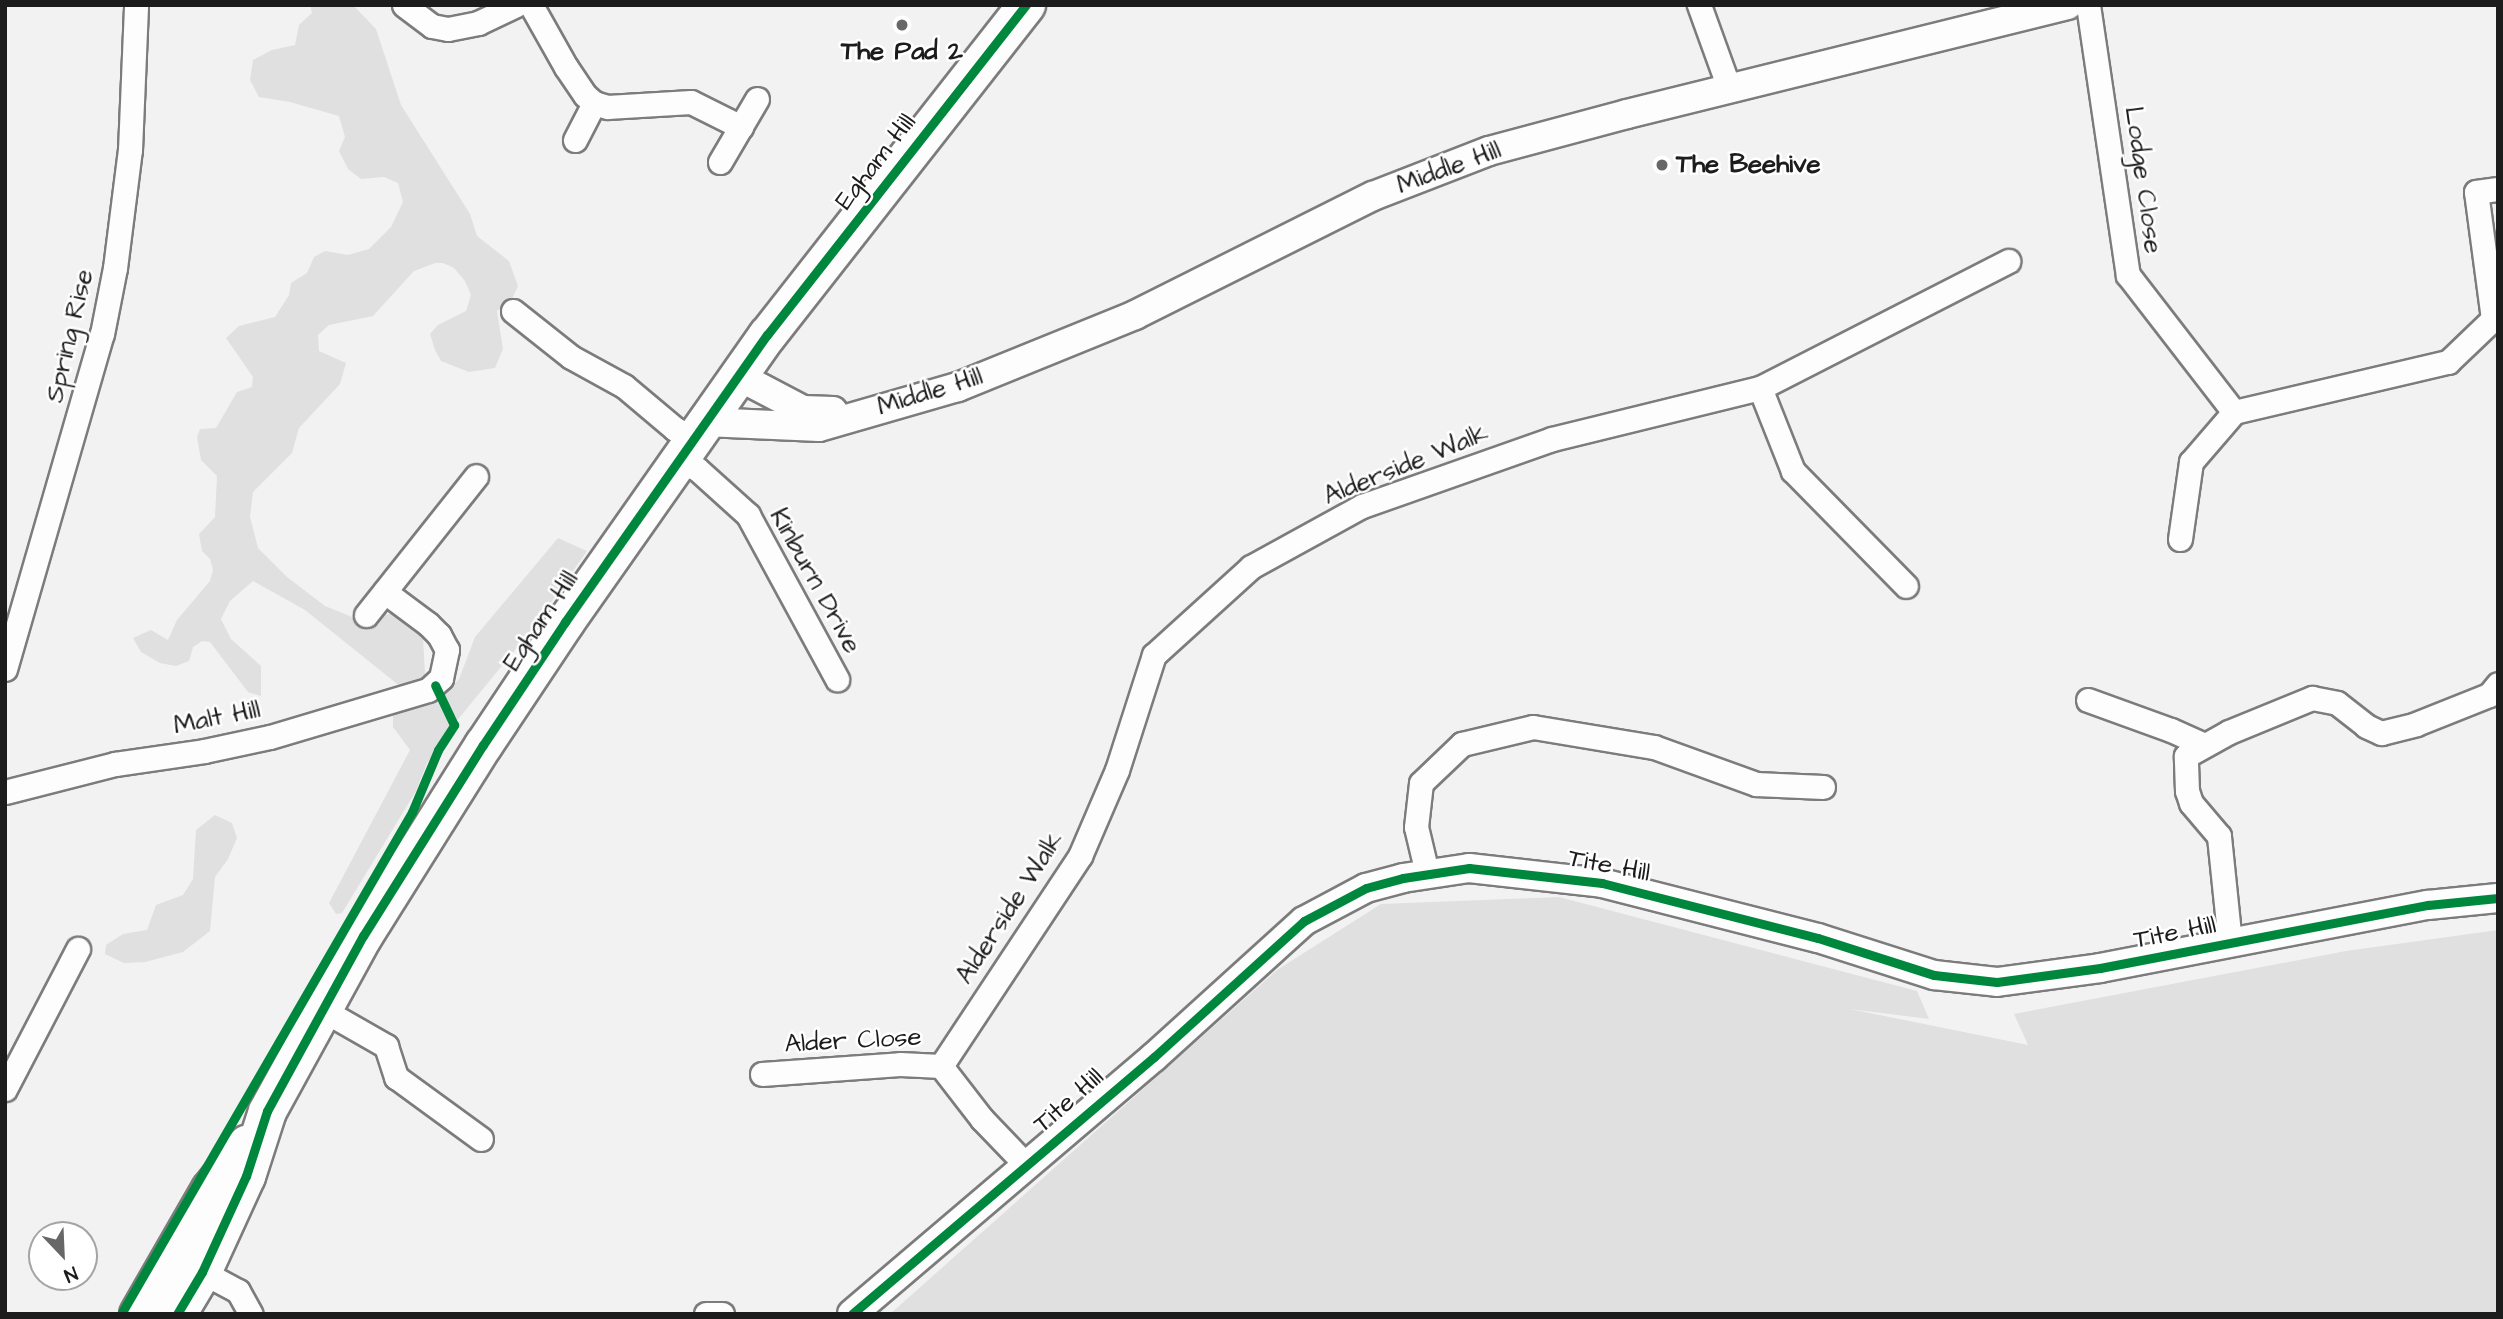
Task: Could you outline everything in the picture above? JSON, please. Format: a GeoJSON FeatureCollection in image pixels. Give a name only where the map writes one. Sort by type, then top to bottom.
{"type":"FeatureCollection","features":[{"type":"Feature","properties":{"kind":"main road","name":"Egham Hill"},"geometry":{"type":"LineString","coordinates":[[177,1314],[188,1264],[210,1189],[260,1126],[363,936],[483,745],[738,376],[900,163],[1026,5]]}},
{"type":"Feature","properties":{"kind":"main road","name":"Egham Hill"},"geometry":{"type":"LineString","coordinates":[[138,1314],[188,1264]]}},
{"type":"Feature","properties":{"kind":"street","name":"Spring Rise"},"geometry":{"type":"LineString","coordinates":[[5,669],[102,334],[115,268],[130,150],[136,5]]}},
{"type":"Feature","properties":{"kind":"street"},"geometry":{"type":"LineString","coordinates":[[404,5],[432,26],[448,29],[478,23],[516,5]]}},
{"type":"Feature","properties":{"kind":"street"},"geometry":{"type":"LineString","coordinates":[[531,5],[584,96],[594,103],[607,107],[691,102],[741,127]]}},
{"type":"Feature","properties":{"kind":"street"},"geometry":{"type":"LineString","coordinates":[[1699,5],[1728,88]]}},
{"type":"Feature","properties":{"kind":"street","name":"Middle Hill"},"geometry":{"type":"LineString","coordinates":[[693,440],[819,427],[845,421],[860,413],[958,387],[1065,345],[1206,281],[1373,196],[1489,151],[1728,88],[2068,5]]}},
{"type":"Feature","properties":{"kind":"street","name":"Lodge Close"},"geometry":{"type":"LineString","coordinates":[[2088,5],[2129,275],[2234,412]]}},
{"type":"Feature","properties":{"kind":"street"},"geometry":{"type":"LineString","coordinates":[[720,162],[757,99]]}},
{"type":"Feature","properties":{"kind":"street"},"geometry":{"type":"LineString","coordinates":[[575,140],[594,103]]}},
{"type":"Feature","properties":{"kind":"street"},"geometry":{"type":"LineString","coordinates":[[2180,538],[2192,462],[2234,412],[2448,362],[2493,319],[2476,192],[2498,188]]}},
{"type":"Feature","properties":{"kind":"street","name":"Alderside Walk"},"geometry":{"type":"LineString","coordinates":[[941,1066],[1080,856],[1117,770],[1154,655],[1251,567],[1362,506],[1552,439],[1760,388],[2008,261]]}},
{"type":"Feature","properties":{"kind":"street"},"geometry":{"type":"LineString","coordinates":[[513,311],[571,357],[624,386],[675,429],[693,440]]}},
{"type":"Feature","properties":{"kind":"street","name":"Middle Hill"},"geometry":{"type":"LineString","coordinates":[[738,376],[803,410],[860,413]]}},
{"type":"Feature","properties":{"kind":"street"},"geometry":{"type":"LineString","coordinates":[[1760,388],[1793,471],[1906,586]]}},
{"type":"Feature","properties":{"kind":"street","name":"Kinburn Drive"},"geometry":{"type":"LineString","coordinates":[[693,440],[697,469],[748,515],[837,679]]}},
{"type":"Feature","properties":{"kind":"street"},"geometry":{"type":"LineString","coordinates":[[366,615],[476,477]]}},
{"type":"Feature","properties":{"kind":"street","name":"Malt Hill"},"geometry":{"type":"LineString","coordinates":[[5,792],[115,764],[204,751],[271,737],[435,685],[443,673],[447,650],[439,635],[385,592]]}},
{"type":"Feature","properties":{"kind":"street"},"geometry":{"type":"LineString","coordinates":[[2230,943],[2220,836],[2191,803],[2187,791],[2186,757],[2204,746],[2312,698],[2337,703],[2366,726],[2381,733],[2416,724],[2488,695],[2498,684]]}},
{"type":"Feature","properties":{"kind":"street"},"geometry":{"type":"LineString","coordinates":[[2088,700],[2171,730],[2204,746]]}},
{"type":"Feature","properties":{"kind":"street"},"geometry":{"type":"LineString","coordinates":[[1427,873],[1416,827],[1421,783],[1462,744],[1533,727],[1654,747],[1756,784],[1823,787]]}},
{"type":"Feature","properties":{"kind":"street","name":"Tite Hill"},"geometry":{"type":"LineString","coordinates":[[852,1314],[1154,1057],[1304,922],[1366,888],[1427,873],[1469,868],[1602,883],[1818,938],[1934,975],[1997,982],[2100,968],[2428,905],[2498,898]]}},
{"type":"Feature","properties":{"kind":"street"},"geometry":{"type":"LineString","coordinates":[[8,1076],[78,949]]}},
{"type":"Feature","properties":{"kind":"street"},"geometry":{"type":"LineString","coordinates":[[323,1010],[386,1046],[396,1077],[481,1139]]}},
{"type":"Feature","properties":{"kind":"street","name":"Alder Close"},"geometry":{"type":"LineString","coordinates":[[762,1074],[900,1064],[941,1066],[982,1119],[1027,1166]]}},
{"type":"Feature","properties":{"kind":"street"},"geometry":{"type":"LineString","coordinates":[[188,1264],[238,1291],[251,1314]]}},
{"type":"Feature","properties":{"kind":"street"},"geometry":{"type":"LineString","coordinates":[[706,1314],[722,1314]]}},
{"type":"Feature","properties":{"kind":"shaded area"},"geometry":{"type":"Polygon","coordinates":[[[310,5],[353,5],[376,29],[401,105],[470,214],[477,236],[509,261],[518,286],[511,301],[497,311],[503,349],[495,368],[469,372],[441,361],[435,350],[430,334],[438,325],[466,311],[471,295],[465,281],[454,268],[443,263],[435,263],[414,271],[373,316],[329,325],[318,335],[319,351],[346,363],[340,384],[299,428],[292,453],[253,492],[250,517],[258,548],[287,577],[325,606],[357,619],[396,613],[415,622],[423,637],[425,675],[438,703],[459,679],[475,637],[558,538],[587,551],[533,628],[455,723],[427,763],[416,791],[342,913],[336,914],[329,903],[410,750],[393,727],[393,712],[401,687],[305,610],[253,581],[230,601],[221,619],[231,639],[261,666],[261,696],[248,692],[210,642],[202,641],[193,647],[189,661],[176,666],[160,663],[141,652],[133,638],[151,630],[168,640],[177,620],[210,581],[213,570],[210,559],[202,551],[199,534],[215,517],[217,476],[201,460],[197,437],[200,429],[216,428],[237,392],[252,387],[253,377],[226,338],[239,326],[275,317],[289,295],[291,283],[307,273],[314,257],[325,251],[348,255],[369,249],[391,227],[403,202],[398,183],[384,177],[361,179],[348,169],[339,151],[345,137],[339,116],[290,102],[259,97],[250,80],[253,60],[272,50],[295,45],[299,25],[312,13],[310,5]]]}},
{"type":"Feature","properties":{"kind":"shaded area"},"geometry":{"type":"Polygon","coordinates":[[[215,815],[232,823],[237,838],[228,859],[215,877],[210,931],[183,952],[145,962],[124,963],[105,954],[106,945],[123,934],[147,930],[156,905],[183,895],[193,879],[196,830],[215,815]]]}},
{"type":"Feature","properties":{"kind":"shaded area"},"geometry":{"type":"Polygon","coordinates":[[[1559,897],[1917,991],[1929,1019],[1850,1009],[2028,1045],[2014,1014],[2346,951],[2498,930],[2498,1314],[890,1314],[1277,970],[1381,904],[1559,897]]]}},
{"type":"Feature","properties":{"kind":"cycle path"},"geometry":{"type":"LineString","coordinates":[[177,1314],[202,1272],[246,1176],[267,1111],[363,936],[483,745],[565,622],[767,335],[1026,5]]}},
{"type":"Feature","properties":{"kind":"cycle path"},"geometry":{"type":"LineString","coordinates":[[121,1314],[412,812],[438,750],[454,725],[435,685]]}},
{"type":"Feature","properties":{"kind":"cycle path"},"geometry":{"type":"LineString","coordinates":[[852,1314],[1154,1057],[1304,921],[1366,888],[1403,878],[1469,868],[1602,883],[1818,938],[1934,975],[1997,982],[2100,968],[2428,905],[2498,898]]}},
{"type":"Feature","properties":{"kind":"place","name":"The Pad 2"},"geometry":{"type":"Point","coordinates":[902,25]}},
{"type":"Feature","properties":{"kind":"place","name":"The Beehive"},"geometry":{"type":"Point","coordinates":[1662,165]}}]}
